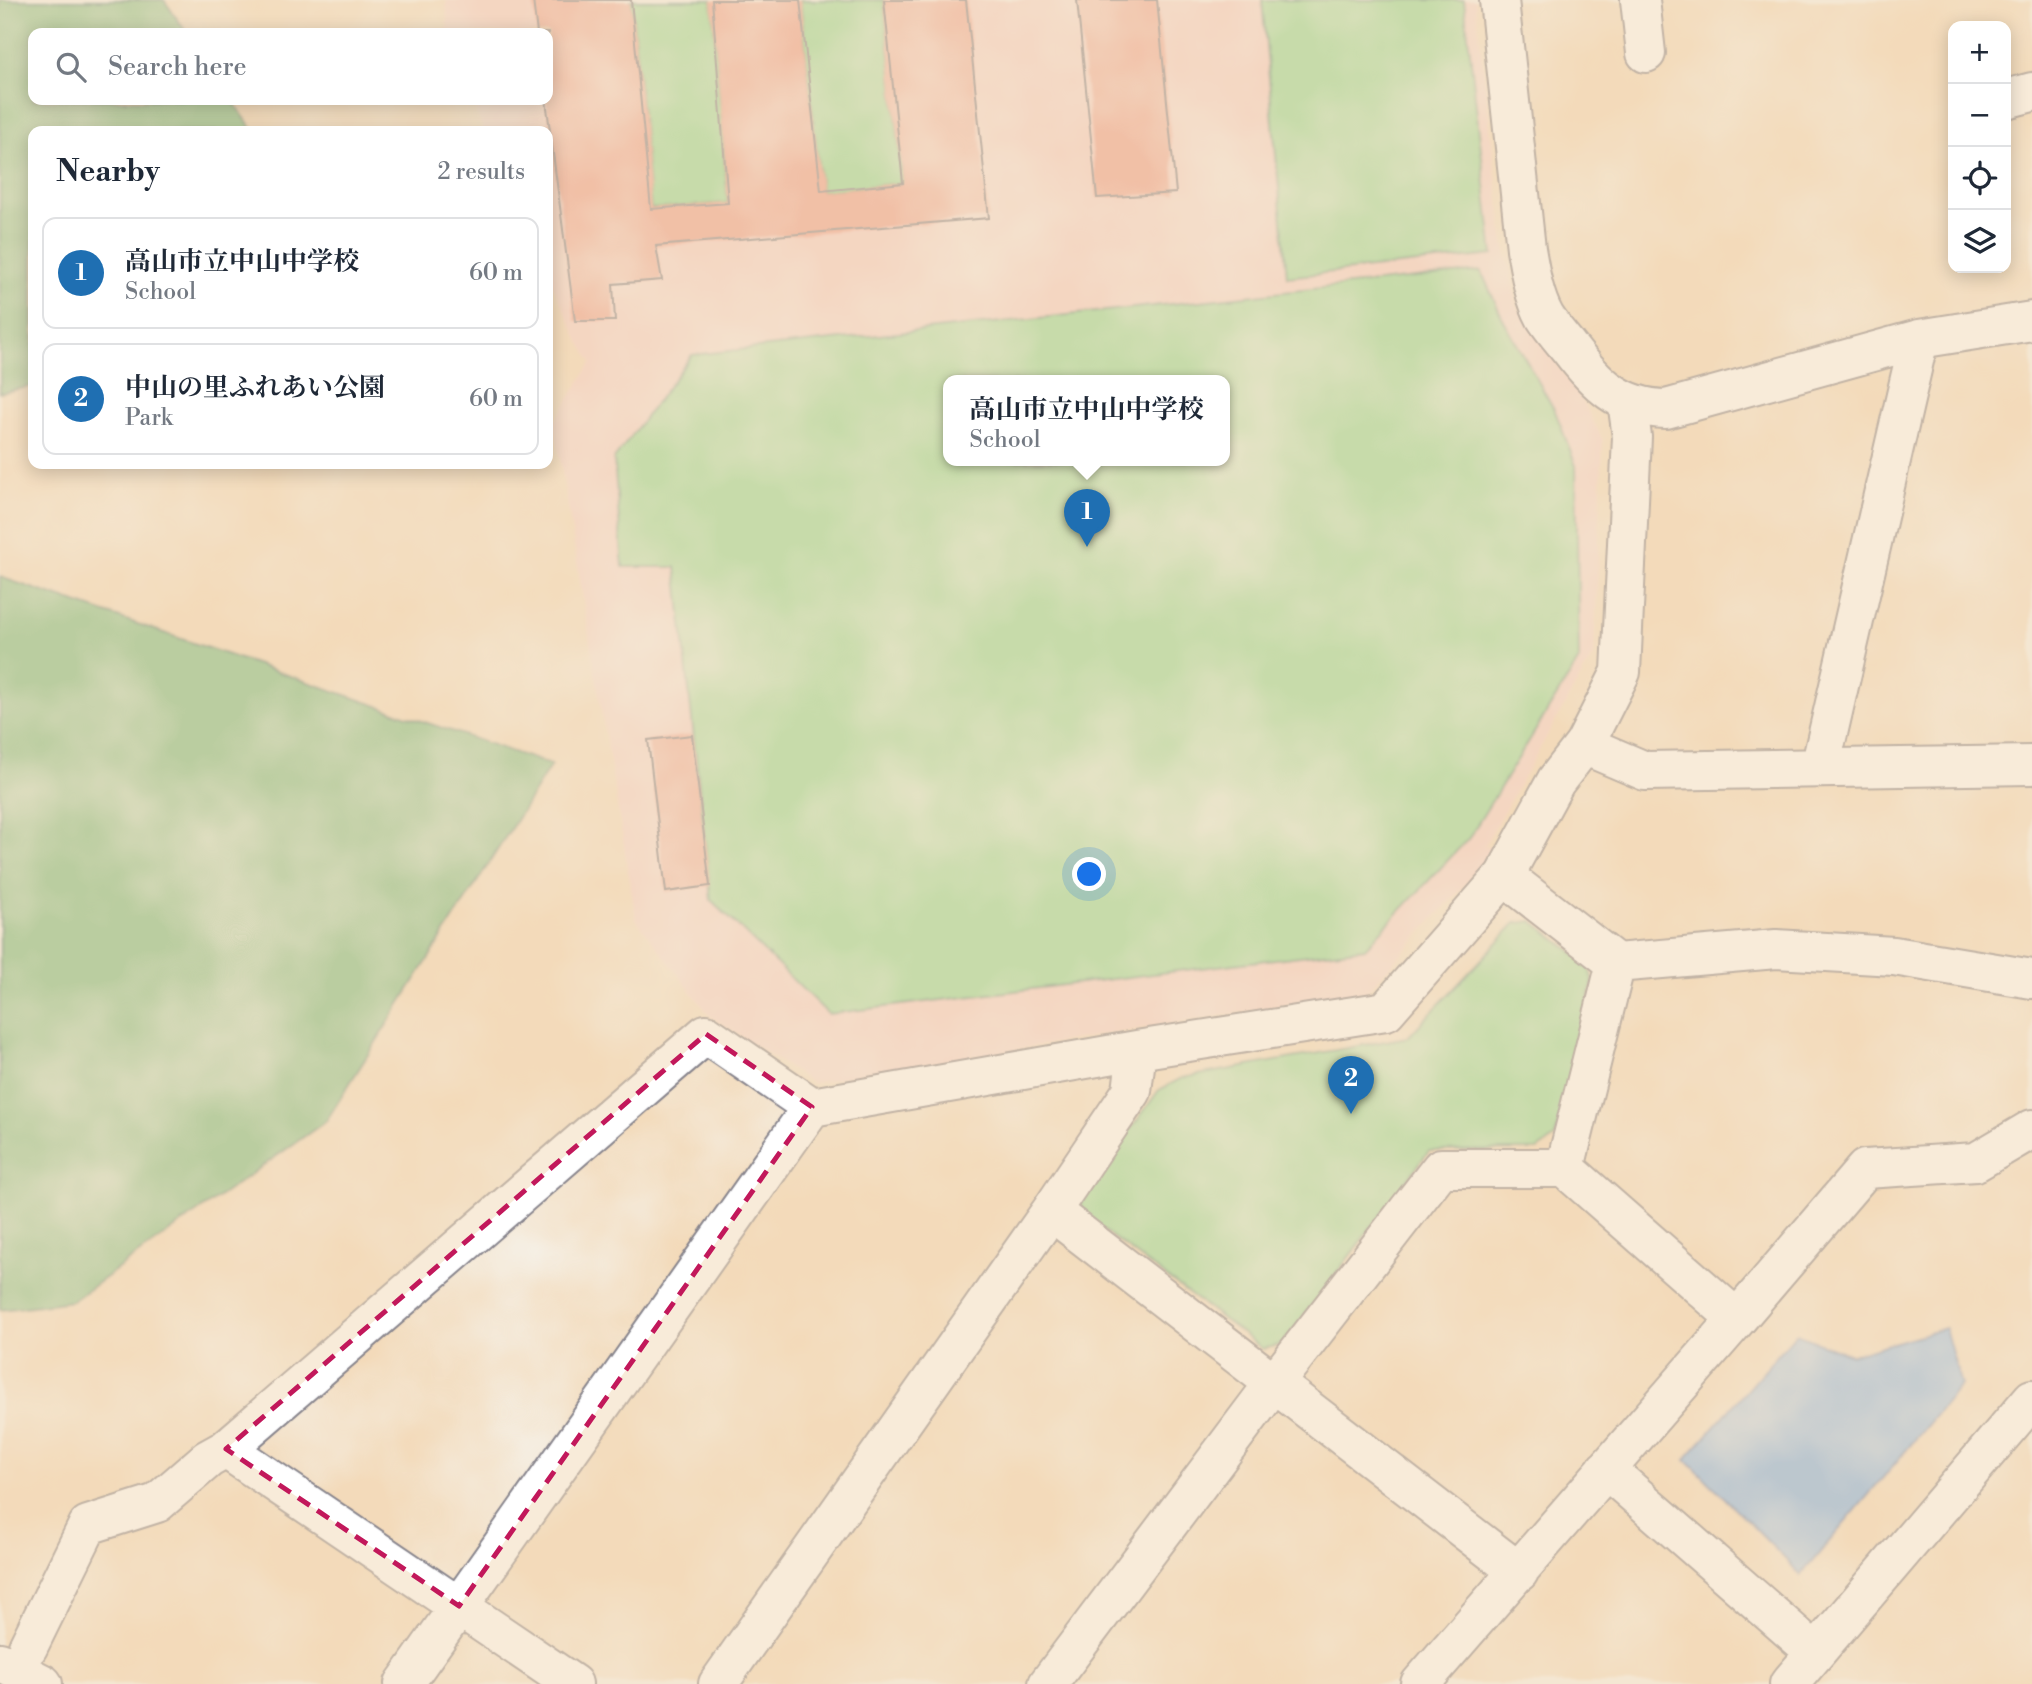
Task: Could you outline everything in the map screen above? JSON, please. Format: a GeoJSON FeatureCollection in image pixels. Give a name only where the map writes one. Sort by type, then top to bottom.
{"type":"FeatureCollection","features":[{"type":"Feature","properties":{"kind":"street"},"geometry":{"type":"LineString","coordinates":[[1499,0],[1526,249],[1532,282],[1545,317],[1605,390],[1649,408],[1665,409],[1919,339],[2032,321]]}},
{"type":"Feature","properties":{"kind":"street"},"geometry":{"type":"LineString","coordinates":[[1640,0],[1646,53]]}},
{"type":"Feature","properties":{"kind":"street"},"geometry":{"type":"LineString","coordinates":[[2011,98],[2032,92]]}},
{"type":"Feature","properties":{"kind":"street"},"geometry":{"type":"LineString","coordinates":[[1820,768],[1919,339]]}},
{"type":"Feature","properties":{"kind":"street"},"geometry":{"type":"LineString","coordinates":[[43,1684],[14,1654],[88,1525],[157,1503],[208,1459],[226,1449],[706,1034],[812,1107],[1137,1050],[1385,1011],[1504,876],[1556,781],[1584,745],[1621,672],[1632,437],[1627,401]]}},
{"type":"Feature","properties":{"kind":"street"},"geometry":{"type":"LineString","coordinates":[[1584,745],[1645,771],[2032,765]]}},
{"type":"Feature","properties":{"kind":"street"},"geometry":{"type":"LineString","coordinates":[[1504,876],[1616,963],[1776,949],[1894,956],[2032,979]]}},
{"type":"Feature","properties":{"kind":"street"},"geometry":{"type":"LineString","coordinates":[[1565,1168],[1616,963]]}},
{"type":"Feature","properties":{"kind":"street"},"geometry":{"type":"LineString","coordinates":[[718,1684],[1051,1211],[1132,1091],[1137,1050]]}},
{"type":"Feature","properties":{"kind":"street"},"geometry":{"type":"LineString","coordinates":[[404,1684],[812,1107]]}},
{"type":"Feature","properties":{"kind":"street"},"geometry":{"type":"LineString","coordinates":[[1420,1684],[1865,1170],[1976,1162],[2032,1129]]}},
{"type":"Feature","properties":{"kind":"street"},"geometry":{"type":"LineString","coordinates":[[1048,1684],[1275,1382],[1441,1168],[1565,1168],[1737,1319]]}},
{"type":"Feature","properties":{"kind":"street"},"geometry":{"type":"LineString","coordinates":[[1051,1211],[1519,1572]]}},
{"type":"Feature","properties":{"kind":"street"},"geometry":{"type":"LineString","coordinates":[[1789,1684],[2032,1399]]}},
{"type":"Feature","properties":{"kind":"street"},"geometry":{"type":"LineString","coordinates":[[226,1449],[573,1684]]}},
{"type":"Feature","properties":{"kind":"street"},"geometry":{"type":"LineString","coordinates":[[1606,1469],[1815,1652]]}},
{"type":"Feature","properties":{"kind":"highlighted area"},"geometry":{"type":"Polygon","coordinates":[[[706,1034],[812,1107],[459,1606],[226,1449],[706,1034]]]}},
{"type":"Feature","properties":{"kind":"shaded area"},"geometry":{"type":"Polygon","coordinates":[[[446,0],[1475,0],[1504,243],[1517,305],[1581,398],[1603,440],[1594,654],[1484,846],[1499,848],[1366,992],[812,1083],[710,1016],[636,919],[554,423],[592,362],[553,286],[553,126],[482,126],[474,105],[553,105],[553,28],[448,28],[446,0]]]}},
{"type":"Feature","properties":{"kind":"green space"},"geometry":{"type":"Polygon","coordinates":[[[0,0],[164,0],[184,28],[28,28],[28,105],[236,105],[250,126],[28,126],[28,387],[0,393],[0,0]]]}},
{"type":"Feature","properties":{"kind":"green space"},"geometry":{"type":"Polygon","coordinates":[[[631,0],[712,0],[728,203],[651,209],[631,0]]]}},
{"type":"Feature","properties":{"kind":"green space"},"geometry":{"type":"Polygon","coordinates":[[[800,0],[884,0],[903,183],[821,191],[800,0]]]}},
{"type":"Feature","properties":{"kind":"green space"},"geometry":{"type":"Polygon","coordinates":[[[1262,0],[1464,0],[1493,255],[1287,277],[1262,0]]]}},
{"type":"Feature","properties":{"kind":"green space"},"geometry":{"type":"Polygon","coordinates":[[[1481,271],[1504,321],[1555,411],[1576,466],[1579,660],[1469,838],[1365,948],[828,1014],[711,900],[676,567],[623,567],[614,459],[692,355],[1481,271]]]}},
{"type":"Feature","properties":{"kind":"green space"},"geometry":{"type":"Polygon","coordinates":[[[0,577],[551,765],[326,1121],[72,1301],[0,1310],[0,577]]]}},
{"type":"Feature","properties":{"kind":"green space"},"geometry":{"type":"Polygon","coordinates":[[[1533,921],[1588,964],[1593,982],[1555,1138],[1537,1150],[1429,1151],[1283,1344],[1263,1349],[1081,1214],[1081,1198],[1159,1090],[1182,1078],[1408,1037],[1516,923],[1533,921]]]}},
{"type":"Feature","properties":{"kind":"water"},"geometry":{"type":"Polygon","coordinates":[[[1945,1328],[1961,1385],[1801,1575],[1686,1459],[1796,1334],[1851,1355],[1945,1328]]]}},
{"type":"Feature","properties":{"kind":"building"},"geometry":{"type":"Polygon","coordinates":[[[533,0],[631,0],[651,209],[728,203],[712,0],[800,0],[821,191],[903,183],[884,0],[966,0],[989,218],[656,246],[662,280],[613,284],[615,321],[575,321],[553,153],[553,126],[549,126],[547,105],[553,105],[553,28],[536,28],[533,0]]]}},
{"type":"Feature","properties":{"kind":"building"},"geometry":{"type":"Polygon","coordinates":[[[1077,0],[1157,0],[1176,193],[1097,198],[1077,0]]]}},
{"type":"Feature","properties":{"kind":"building"},"geometry":{"type":"Polygon","coordinates":[[[692,735],[710,886],[666,892],[648,740],[692,735]]]}},
{"type":"Feature","properties":{"kind":"place","name":"高山市立中山中学校"},"geometry":{"type":"Point","coordinates":[1087,547]}},
{"type":"Feature","properties":{"kind":"place","name":"中山の里ふれあい公園"},"geometry":{"type":"Point","coordinates":[1351,1114]}}]}
